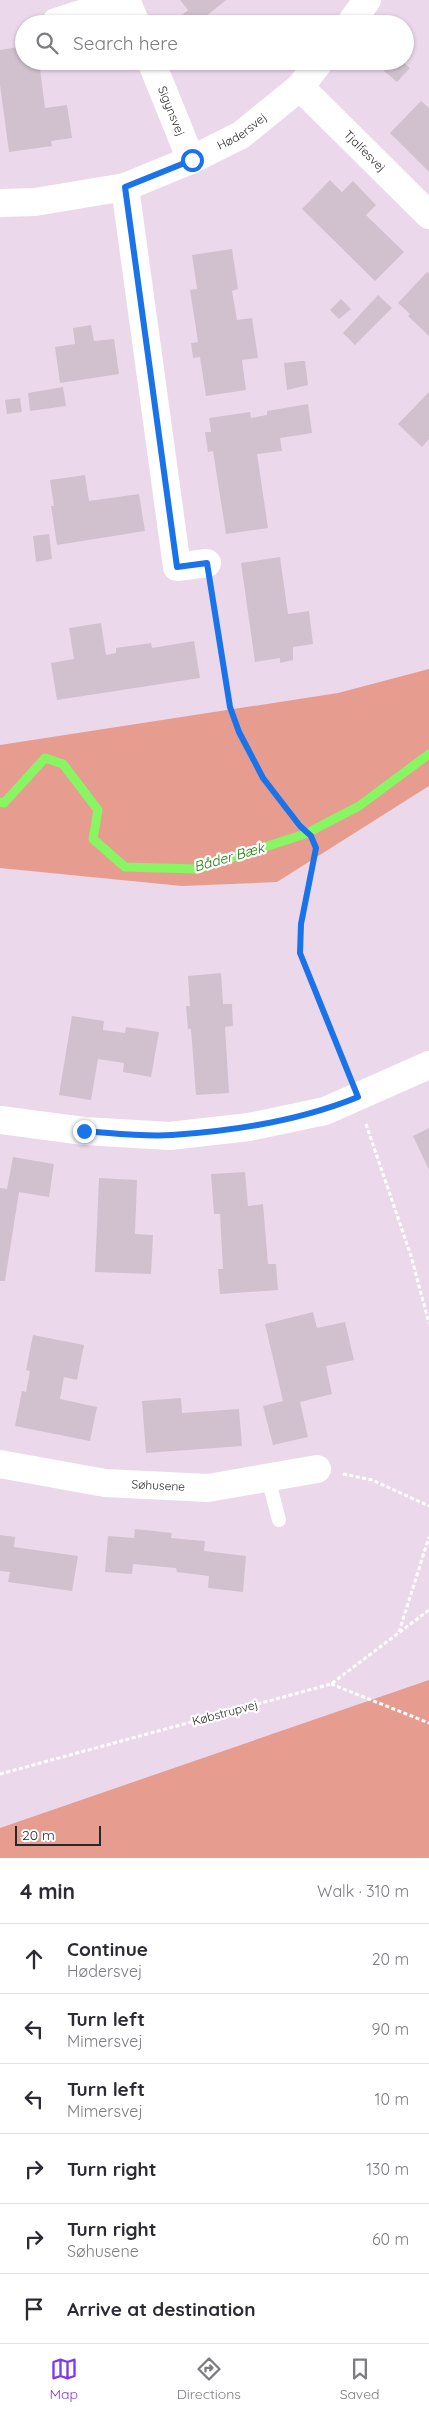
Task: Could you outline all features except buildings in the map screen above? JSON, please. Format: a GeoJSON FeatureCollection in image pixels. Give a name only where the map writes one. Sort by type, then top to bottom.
{"type":"FeatureCollection","features":[{"type":"Feature","properties":{"kind":"street"},"geometry":{"type":"LineString","coordinates":[[78,15],[126,0],[132,15]]}},
{"type":"Feature","properties":{"kind":"street"},"geometry":{"type":"LineString","coordinates":[[356,15],[367,0]]}},
{"type":"Feature","properties":{"kind":"street","name":"Sigynsvej"},"geometry":{"type":"LineString","coordinates":[[155,70],[192,160]]}},
{"type":"Feature","properties":{"kind":"street","name":"Hødersvej"},"geometry":{"type":"LineString","coordinates":[[0,203],[35,202],[125,187],[192,160],[241,135],[300,87],[313,70]]}},
{"type":"Feature","properties":{"kind":"street","name":"Tjalfesvej"},"geometry":{"type":"LineString","coordinates":[[300,87],[429,215]]}},
{"type":"Feature","properties":{"kind":"street"},"geometry":{"type":"LineString","coordinates":[[125,187],[177,567],[207,563]]}},
{"type":"Feature","properties":{"kind":"street"},"geometry":{"type":"LineString","coordinates":[[0,1120],[84,1131],[170,1136],[249,1127],[325,1111],[429,1065]]}},
{"type":"Feature","properties":{"kind":"street","name":"Søhusene"},"geometry":{"type":"LineString","coordinates":[[0,1464],[105,1483],[208,1488],[316,1469]]}},
{"type":"Feature","properties":{"kind":"lane"},"geometry":{"type":"LineString","coordinates":[[268,1478],[278,1520]]}},
{"type":"Feature","properties":{"kind":"path"},"geometry":{"type":"LineString","coordinates":[[207,563],[230,707],[239,732],[263,778],[300,826],[311,836],[316,848],[301,924],[300,953],[358,1097],[411,1256],[429,1323]]}},
{"type":"Feature","properties":{"kind":"path"},"geometry":{"type":"LineString","coordinates":[[316,1469],[372,1480],[429,1506]]}},
{"type":"Feature","properties":{"kind":"path"},"geometry":{"type":"LineString","coordinates":[[399,1632],[429,1537]]}},
{"type":"Feature","properties":{"kind":"path","name":"Købstrupvej"},"geometry":{"type":"LineString","coordinates":[[0,1774],[331,1684],[429,1610]]}},
{"type":"Feature","properties":{"kind":"path"},"geometry":{"type":"LineString","coordinates":[[331,1684],[429,1723]]}},
{"type":"Feature","properties":{"kind":"shaded area"},"geometry":{"type":"Polygon","coordinates":[[[429,669],[429,786],[277,882],[182,886],[0,868],[0,745],[338,693],[429,669]]]}},
{"type":"Feature","properties":{"kind":"shaded area"},"geometry":{"type":"Polygon","coordinates":[[[429,1680],[429,1858],[0,1858],[0,1828],[429,1680]]]}},
{"type":"Feature","properties":{"kind":"waterway","name":"Båder Bæk"},"geometry":{"type":"LineString","coordinates":[[311,831],[359,806],[429,754]]}},
{"type":"Feature","properties":{"kind":"waterway","name":"Båder Bæk"},"geometry":{"type":"LineString","coordinates":[[0,802],[4,803],[45,758],[63,764],[98,810],[93,839],[125,867],[197,869],[305,834]]}},
{"type":"Feature","properties":{"kind":"route"},"geometry":{"type":"LineString","coordinates":[[84,1131],[170,1136],[249,1127],[325,1111],[358,1097],[333,1040],[300,953],[301,924],[316,848],[311,836],[300,826],[263,778],[251,759],[239,732],[230,707],[207,563],[177,567],[125,187],[192,160]]}}]}
